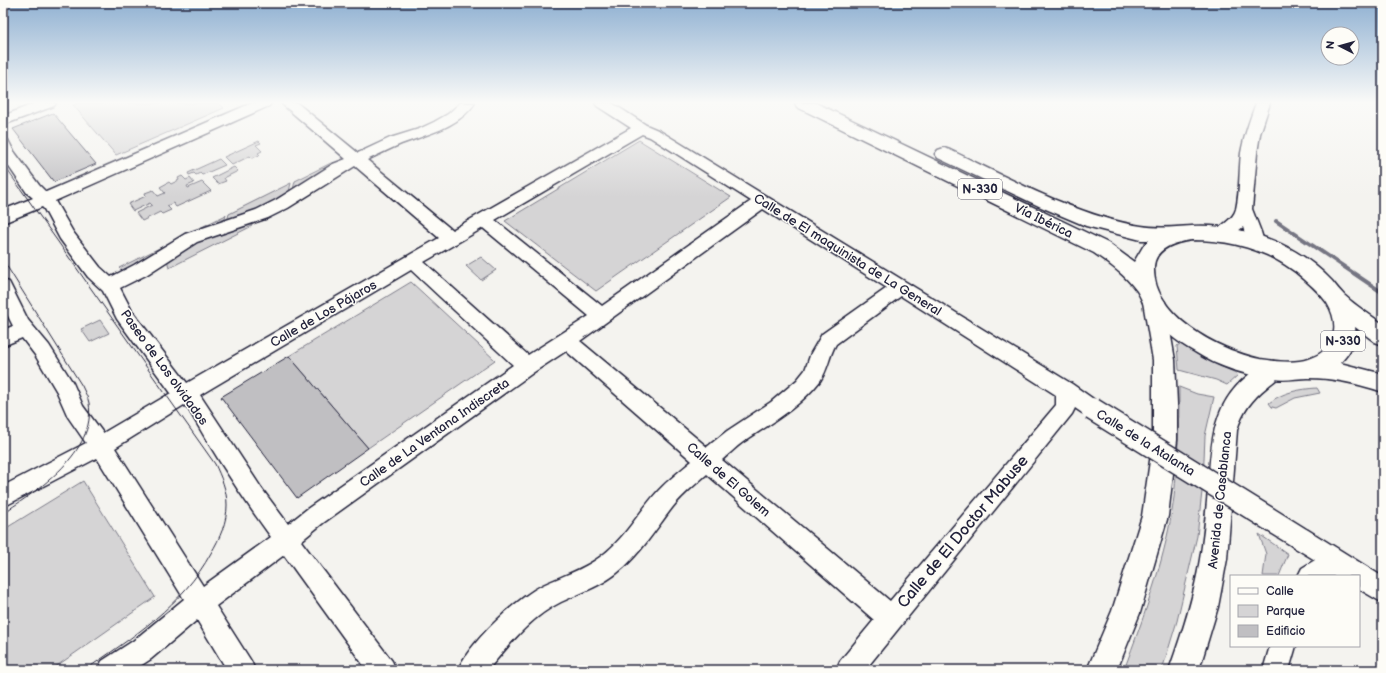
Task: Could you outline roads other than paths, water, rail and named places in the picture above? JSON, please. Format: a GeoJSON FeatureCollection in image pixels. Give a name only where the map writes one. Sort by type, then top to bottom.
{"type":"FeatureCollection","features":[{"type":"Feature","properties":{"kind":"main road","name":"Vía Ibérica"},"geometry":{"type":"LineString","coordinates":[[868,134],[1095,245],[1123,263],[1150,295]]}},
{"type":"Feature","properties":{"kind":"main road","name":"Vía Ibérica"},"geometry":{"type":"LineString","coordinates":[[901,134],[1073,213],[1106,225],[1130,231],[1175,235]]}},
{"type":"Feature","properties":{"kind":"main road","name":"N-330"},"geometry":{"type":"LineString","coordinates":[[1383,336],[1336,300],[1318,280],[1296,262],[1255,242],[1223,234],[1193,233],[1175,235],[1157,244],[1149,253],[1144,263],[1143,275],[1150,295],[1162,314],[1194,341],[1215,352],[1240,362],[1273,370],[1288,371],[1310,369],[1351,374],[1383,383]]}},
{"type":"Feature","properties":{"kind":"main road"},"geometry":{"type":"LineString","coordinates":[[1102,670],[1126,613],[1156,509],[1165,440],[1164,360],[1150,295]]}},
{"type":"Feature","properties":{"kind":"main road","name":"N-330"},"geometry":{"type":"LineString","coordinates":[[1310,369],[1324,362],[1338,352],[1345,339],[1346,324],[1336,300]]}},
{"type":"Feature","properties":{"kind":"main road","name":"Avenida de Casablanca"},"geometry":{"type":"LineString","coordinates":[[1184,670],[1209,584],[1216,545],[1222,458],[1225,430],[1228,419],[1241,396],[1255,382],[1273,370]]}},
{"type":"Feature","properties":{"kind":"street"},"geometry":{"type":"LineString","coordinates":[[3,218],[183,134]]}},
{"type":"Feature","properties":{"kind":"street"},"geometry":{"type":"LineString","coordinates":[[325,134],[451,238]]}},
{"type":"Feature","properties":{"kind":"street"},"geometry":{"type":"LineString","coordinates":[[108,286],[145,267],[191,238],[248,219],[282,204],[323,178],[356,160],[395,142],[417,134]]}},
{"type":"Feature","properties":{"kind":"street","name":"Calle de Los Pájaros"},"geometry":{"type":"LineString","coordinates":[[3,497],[100,446],[451,238],[630,134]]}},
{"type":"Feature","properties":{"kind":"street","name":"Calle de El maquinista de La General"},"geometry":{"type":"LineString","coordinates":[[656,134],[1092,408]]}},
{"type":"Feature","properties":{"kind":"street"},"geometry":{"type":"LineString","coordinates":[[1223,234],[1237,223],[1244,209],[1249,153],[1253,134]]}},
{"type":"Feature","properties":{"kind":"street","name":"Paseo de Los olvidados"},"geometry":{"type":"LineString","coordinates":[[3,143],[6,150],[33,189],[51,206],[66,235],[94,272],[108,286],[120,304],[124,314],[176,386],[196,404],[219,443],[286,540],[383,670]]}},
{"type":"Feature","properties":{"kind":"street","name":"Calle de La Ventana Indiscreta"},"geometry":{"type":"LineString","coordinates":[[111,670],[163,634],[200,602],[286,540],[315,516],[527,366],[567,341],[763,201]]}},
{"type":"Feature","properties":{"kind":"street"},"geometry":{"type":"LineString","coordinates":[[1244,209],[1255,242]]}},
{"type":"Feature","properties":{"kind":"street"},"geometry":{"type":"LineString","coordinates":[[484,219],[602,316]]}},
{"type":"Feature","properties":{"kind":"street"},"geometry":{"type":"LineString","coordinates":[[412,261],[527,366]]}},
{"type":"Feature","properties":{"kind":"street"},"geometry":{"type":"LineString","coordinates":[[3,287],[14,312],[24,329],[42,350],[66,389],[75,411],[113,463],[242,670]]}},
{"type":"Feature","properties":{"kind":"street"},"geometry":{"type":"LineString","coordinates":[[471,670],[504,631],[528,609],[551,594],[584,580],[609,565],[636,540],[665,499],[734,437],[778,408],[804,386],[814,374],[821,353],[829,340],[848,324],[901,287]]}},
{"type":"Feature","properties":{"kind":"street"},"geometry":{"type":"LineString","coordinates":[[3,338],[24,329]]}},
{"type":"Feature","properties":{"kind":"street","name":"Calle de El Golem"},"geometry":{"type":"LineString","coordinates":[[567,341],[891,618]]}},
{"type":"Feature","properties":{"kind":"street","name":"Calle de El Doctor Mabuse"},"geometry":{"type":"LineString","coordinates":[[849,670],[1065,408],[1067,399],[1065,390]]}},
{"type":"Feature","properties":{"kind":"street","name":"Calle de la Atalanta"},"geometry":{"type":"LineString","coordinates":[[1092,408],[1358,575]]}},
{"type":"Feature","properties":{"kind":"street"},"geometry":{"type":"LineString","coordinates":[[1311,575],[1318,570],[1327,568],[1347,568]]}},
{"type":"Feature","properties":{"kind":"street","name":"Calle de la Atalanta"},"geometry":{"type":"LineString","coordinates":[[1360,576],[1383,591]]}},
{"type":"Feature","properties":{"kind":"street"},"geometry":{"type":"LineString","coordinates":[[1276,670],[1283,647]]}},
{"type":"Feature","properties":{"kind":"waterway"},"geometry":{"type":"LineString","coordinates":[[1276,221],[1383,293]]}},
{"type":"Feature","properties":{"kind":"tram line"},"geometry":{"type":"LineString","coordinates":[[3,164],[215,464],[226,494],[227,511],[224,524],[220,536],[200,572],[186,589],[156,619],[85,670]]}},
{"type":"Feature","properties":{"kind":"tram line"},"geometry":{"type":"LineString","coordinates":[[3,260],[82,386],[89,403],[89,421],[84,438],[74,453],[62,468],[48,481],[3,513]]}}]}
